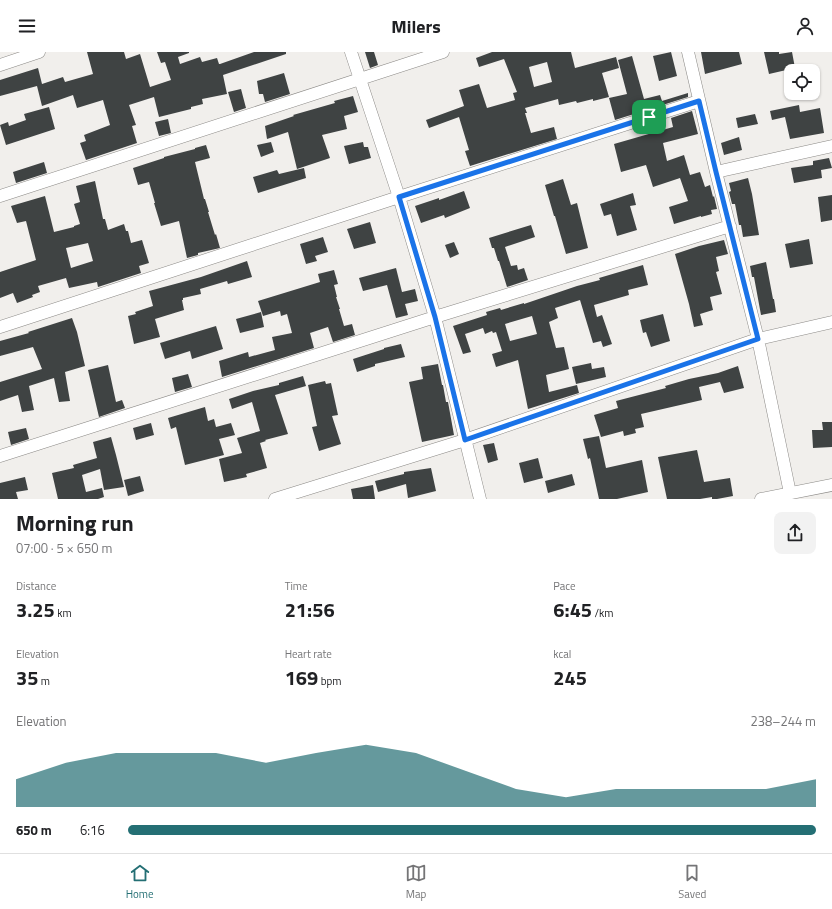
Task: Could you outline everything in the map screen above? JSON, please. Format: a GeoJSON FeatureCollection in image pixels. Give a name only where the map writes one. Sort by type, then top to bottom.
{"type":"FeatureCollection","features":[{"type":"Feature","properties":{"kind":"street"},"geometry":{"type":"LineString","coordinates":[[0,65],[39,52]]}},
{"type":"Feature","properties":{"kind":"street"},"geometry":{"type":"LineString","coordinates":[[351,52],[399,197],[435,317],[480,499]]}},
{"type":"Feature","properties":{"kind":"street"},"geometry":{"type":"LineString","coordinates":[[0,196],[443,52]]}},
{"type":"Feature","properties":{"kind":"street"},"geometry":{"type":"LineString","coordinates":[[688,52],[716,172],[758,339],[790,494]]}},
{"type":"Feature","properties":{"kind":"street"},"geometry":{"type":"LineString","coordinates":[[0,327],[699,101]]}},
{"type":"Feature","properties":{"kind":"street"},"geometry":{"type":"LineString","coordinates":[[716,172],[832,146]]}},
{"type":"Feature","properties":{"kind":"street"},"geometry":{"type":"LineString","coordinates":[[0,456],[435,317],[730,226]]}},
{"type":"Feature","properties":{"kind":"street"},"geometry":{"type":"LineString","coordinates":[[275,499],[465,440],[758,339],[832,322]]}},
{"type":"Feature","properties":{"kind":"street"},"geometry":{"type":"LineString","coordinates":[[761,499],[790,494],[810,494],[832,485]]}},
{"type":"Feature","properties":{"kind":"building"},"geometry":{"type":"Polygon","coordinates":[[[87,52],[124,52],[126,59],[140,54],[150,87],[171,80],[165,62],[161,63],[157,52],[189,52],[178,57],[180,64],[200,57],[202,62],[217,58],[220,64],[254,52],[286,52],[286,54],[223,75],[227,94],[202,99],[203,104],[191,107],[191,109],[159,117],[154,97],[129,105],[136,125],[132,126],[137,143],[86,160],[80,143],[86,141],[84,135],[110,125],[103,100],[77,108],[73,95],[42,106],[37,86],[0,96],[0,80],[38,68],[42,84],[63,77],[65,82],[93,74],[87,52]]]}},
{"type":"Feature","properties":{"kind":"building"},"geometry":{"type":"Polygon","coordinates":[[[365,52],[374,52],[378,65],[370,68],[365,52]]]}},
{"type":"Feature","properties":{"kind":"building"},"geometry":{"type":"Polygon","coordinates":[[[492,52],[571,52],[575,68],[616,57],[619,68],[602,73],[609,97],[593,101],[593,99],[559,105],[558,99],[525,108],[531,133],[554,127],[557,139],[470,166],[465,151],[469,150],[459,117],[429,128],[426,120],[464,106],[459,90],[479,84],[487,108],[515,100],[513,93],[517,92],[504,59],[479,67],[476,58],[492,52]],[[547,62],[529,67],[534,87],[552,82],[547,62]]]}},
{"type":"Feature","properties":{"kind":"building"},"geometry":{"type":"Polygon","coordinates":[[[671,52],[677,76],[659,81],[653,56],[671,52]]]}},
{"type":"Feature","properties":{"kind":"building"},"geometry":{"type":"Polygon","coordinates":[[[701,52],[739,52],[742,64],[705,74],[701,52]]]}},
{"type":"Feature","properties":{"kind":"building"},"geometry":{"type":"Polygon","coordinates":[[[764,52],[779,52],[779,54],[792,52],[794,64],[784,64],[784,71],[769,74],[764,52]]]}},
{"type":"Feature","properties":{"kind":"building"},"geometry":{"type":"Polygon","coordinates":[[[632,56],[644,99],[660,95],[662,101],[688,93],[688,97],[615,120],[609,98],[627,94],[618,60],[632,56]]]}},
{"type":"Feature","properties":{"kind":"building"},"geometry":{"type":"Polygon","coordinates":[[[284,73],[290,94],[265,102],[263,94],[259,94],[257,81],[284,73]]]}},
{"type":"Feature","properties":{"kind":"building"},"geometry":{"type":"Polygon","coordinates":[[[241,89],[246,108],[234,112],[228,92],[241,89]]]}},
{"type":"Feature","properties":{"kind":"building"},"geometry":{"type":"Polygon","coordinates":[[[353,96],[358,112],[344,116],[347,129],[322,135],[330,158],[297,169],[288,132],[267,139],[265,126],[294,116],[293,115],[335,103],[334,101],[353,96]]]}},
{"type":"Feature","properties":{"kind":"building"},"geometry":{"type":"Polygon","coordinates":[[[799,105],[800,112],[820,108],[824,133],[790,139],[785,117],[772,120],[770,111],[799,105]]]}},
{"type":"Feature","properties":{"kind":"building"},"geometry":{"type":"Polygon","coordinates":[[[49,107],[55,129],[6,145],[0,125],[8,122],[9,126],[26,120],[24,114],[49,107]]]}},
{"type":"Feature","properties":{"kind":"building"},"geometry":{"type":"Polygon","coordinates":[[[692,111],[698,134],[663,143],[667,161],[684,155],[690,175],[700,172],[705,187],[710,185],[717,209],[711,210],[712,214],[674,224],[669,207],[688,201],[680,178],[653,187],[646,165],[621,172],[614,144],[673,127],[671,118],[692,111]]]}},
{"type":"Feature","properties":{"kind":"building"},"geometry":{"type":"Polygon","coordinates":[[[755,114],[758,124],[738,128],[736,118],[755,114]]]}},
{"type":"Feature","properties":{"kind":"building"},"geometry":{"type":"Polygon","coordinates":[[[168,119],[171,133],[159,136],[155,122],[168,119]]]}},
{"type":"Feature","properties":{"kind":"building"},"geometry":{"type":"Polygon","coordinates":[[[739,137],[742,150],[724,155],[721,143],[739,137]]]}},
{"type":"Feature","properties":{"kind":"building"},"geometry":{"type":"Polygon","coordinates":[[[271,142],[274,152],[261,157],[257,145],[271,142]]]}},
{"type":"Feature","properties":{"kind":"building"},"geometry":{"type":"Polygon","coordinates":[[[363,142],[364,147],[368,147],[371,158],[349,164],[344,146],[363,142]]]}},
{"type":"Feature","properties":{"kind":"building"},"geometry":{"type":"Polygon","coordinates":[[[206,145],[210,158],[195,162],[204,199],[220,248],[198,253],[198,255],[187,258],[179,221],[161,226],[149,182],[138,185],[133,168],[206,145]]]}},
{"type":"Feature","properties":{"kind":"building"},"geometry":{"type":"Polygon","coordinates":[[[829,158],[832,168],[821,170],[822,178],[794,183],[791,168],[813,165],[813,161],[829,158]]]}},
{"type":"Feature","properties":{"kind":"building"},"geometry":{"type":"Polygon","coordinates":[[[44,162],[47,173],[16,183],[13,172],[44,162]]]}},
{"type":"Feature","properties":{"kind":"building"},"geometry":{"type":"Polygon","coordinates":[[[304,168],[306,178],[258,193],[253,177],[277,170],[279,174],[304,168]]]}},
{"type":"Feature","properties":{"kind":"building"},"geometry":{"type":"Polygon","coordinates":[[[748,178],[759,235],[743,237],[735,204],[732,204],[729,192],[731,191],[729,183],[748,178]]]}},
{"type":"Feature","properties":{"kind":"building"},"geometry":{"type":"Polygon","coordinates":[[[563,179],[571,205],[577,203],[588,248],[566,254],[545,185],[563,179]]]}},
{"type":"Feature","properties":{"kind":"building"},"geometry":{"type":"Polygon","coordinates":[[[95,181],[103,219],[105,219],[108,230],[124,224],[126,231],[128,231],[131,243],[142,240],[149,263],[139,266],[141,273],[98,287],[97,282],[69,288],[66,278],[38,286],[40,292],[32,295],[33,297],[17,303],[13,293],[0,298],[0,272],[36,260],[26,221],[17,223],[11,206],[45,196],[54,232],[74,227],[80,224],[74,204],[80,202],[76,186],[95,181]],[[88,243],[66,248],[71,268],[93,261],[88,243]]]}},
{"type":"Feature","properties":{"kind":"building"},"geometry":{"type":"Polygon","coordinates":[[[464,191],[470,208],[445,218],[444,215],[421,223],[415,206],[439,198],[439,200],[464,191]]]}},
{"type":"Feature","properties":{"kind":"building"},"geometry":{"type":"Polygon","coordinates":[[[633,193],[636,205],[630,206],[637,230],[617,236],[611,214],[604,216],[600,204],[633,193]]]}},
{"type":"Feature","properties":{"kind":"building"},"geometry":{"type":"Polygon","coordinates":[[[832,195],[832,220],[821,222],[818,197],[832,195]]]}},
{"type":"Feature","properties":{"kind":"building"},"geometry":{"type":"Polygon","coordinates":[[[370,222],[376,243],[354,249],[347,229],[370,222]]]}},
{"type":"Feature","properties":{"kind":"building"},"geometry":{"type":"Polygon","coordinates":[[[531,225],[535,237],[505,247],[511,266],[517,265],[518,270],[524,268],[528,280],[507,287],[499,261],[494,248],[492,248],[489,238],[531,225]]]}},
{"type":"Feature","properties":{"kind":"building"},"geometry":{"type":"Polygon","coordinates":[[[323,237],[328,252],[315,256],[317,261],[306,264],[300,244],[323,237]]]}},
{"type":"Feature","properties":{"kind":"building"},"geometry":{"type":"Polygon","coordinates":[[[809,239],[813,264],[790,268],[785,244],[809,239]]]}},
{"type":"Feature","properties":{"kind":"building"},"geometry":{"type":"Polygon","coordinates":[[[724,240],[728,254],[716,257],[719,271],[716,272],[722,294],[710,297],[713,310],[700,314],[703,325],[694,327],[675,254],[724,240]]]}},
{"type":"Feature","properties":{"kind":"building"},"geometry":{"type":"Polygon","coordinates":[[[454,242],[459,254],[450,258],[445,245],[454,242]]]}},
{"type":"Feature","properties":{"kind":"building"},"geometry":{"type":"Polygon","coordinates":[[[247,261],[252,277],[228,284],[227,281],[200,289],[201,294],[183,298],[184,310],[155,319],[160,337],[134,344],[128,316],[153,306],[149,291],[201,277],[247,261]]]}},
{"type":"Feature","properties":{"kind":"building"},"geometry":{"type":"Polygon","coordinates":[[[766,262],[776,312],[761,315],[754,277],[752,277],[750,266],[766,262]]]}},
{"type":"Feature","properties":{"kind":"building"},"geometry":{"type":"Polygon","coordinates":[[[643,265],[648,285],[628,290],[629,295],[594,305],[597,317],[602,315],[612,344],[603,347],[601,341],[593,343],[580,300],[555,308],[558,318],[549,322],[556,348],[564,347],[569,369],[546,375],[549,392],[577,385],[579,393],[528,409],[518,360],[496,367],[492,354],[502,351],[496,332],[493,333],[492,331],[485,334],[483,328],[465,334],[471,352],[463,354],[453,326],[487,315],[486,312],[524,304],[577,286],[600,280],[599,278],[643,265]],[[532,316],[505,324],[510,341],[537,334],[532,316]]]}},
{"type":"Feature","properties":{"kind":"building"},"geometry":{"type":"Polygon","coordinates":[[[396,268],[402,292],[415,289],[418,301],[405,304],[408,315],[396,318],[387,285],[363,291],[359,278],[396,268]]]}},
{"type":"Feature","properties":{"kind":"building"},"geometry":{"type":"Polygon","coordinates":[[[334,270],[338,284],[334,285],[336,297],[344,326],[352,324],[355,335],[333,342],[328,327],[310,333],[314,348],[222,377],[219,361],[248,352],[249,357],[275,350],[272,337],[292,333],[287,314],[281,316],[280,311],[263,316],[258,301],[320,282],[318,274],[334,270]]]}},
{"type":"Feature","properties":{"kind":"building"},"geometry":{"type":"Polygon","coordinates":[[[261,312],[264,327],[240,333],[236,319],[261,312]]]}},
{"type":"Feature","properties":{"kind":"building"},"geometry":{"type":"Polygon","coordinates":[[[663,314],[670,341],[651,347],[646,332],[643,333],[640,320],[663,314]]]}},
{"type":"Feature","properties":{"kind":"building"},"geometry":{"type":"Polygon","coordinates":[[[72,318],[85,366],[65,372],[70,401],[59,402],[54,378],[29,386],[34,410],[22,412],[18,395],[0,401],[0,382],[42,369],[33,347],[0,356],[0,341],[29,333],[28,332],[72,318]]]}},
{"type":"Feature","properties":{"kind":"building"},"geometry":{"type":"Polygon","coordinates":[[[216,326],[223,349],[192,359],[190,351],[165,359],[160,343],[216,326]]]}},
{"type":"Feature","properties":{"kind":"building"},"geometry":{"type":"Polygon","coordinates":[[[401,344],[405,357],[375,364],[375,366],[357,372],[353,359],[384,348],[401,344]]]}},
{"type":"Feature","properties":{"kind":"building"},"geometry":{"type":"Polygon","coordinates":[[[591,363],[592,369],[604,367],[606,377],[576,384],[572,367],[591,363]]]}},
{"type":"Feature","properties":{"kind":"building"},"geometry":{"type":"Polygon","coordinates":[[[438,364],[446,402],[448,402],[454,435],[422,442],[409,382],[423,379],[421,367],[438,364]]]}},
{"type":"Feature","properties":{"kind":"building"},"geometry":{"type":"Polygon","coordinates":[[[108,365],[116,402],[122,400],[125,408],[99,417],[88,370],[108,365]]]}},
{"type":"Feature","properties":{"kind":"building"},"geometry":{"type":"Polygon","coordinates":[[[738,366],[744,388],[724,393],[720,382],[699,387],[702,400],[641,414],[644,427],[635,429],[636,433],[624,436],[623,431],[601,437],[594,415],[618,408],[616,401],[666,388],[665,386],[718,373],[738,366]]]}},
{"type":"Feature","properties":{"kind":"building"},"geometry":{"type":"Polygon","coordinates":[[[188,374],[192,387],[175,392],[172,378],[188,374]]]}},
{"type":"Feature","properties":{"kind":"building"},"geometry":{"type":"Polygon","coordinates":[[[303,376],[306,386],[275,395],[288,434],[265,440],[266,441],[260,443],[267,468],[246,474],[247,477],[224,482],[219,459],[242,453],[237,438],[260,431],[252,402],[232,409],[229,399],[253,391],[279,385],[279,383],[303,376]]]}},
{"type":"Feature","properties":{"kind":"building"},"geometry":{"type":"Polygon","coordinates":[[[325,381],[326,384],[331,383],[338,415],[332,416],[341,444],[319,451],[312,427],[317,426],[308,385],[325,381]]]}},
{"type":"Feature","properties":{"kind":"building"},"geometry":{"type":"Polygon","coordinates":[[[205,407],[208,421],[214,419],[216,427],[231,423],[235,435],[219,439],[224,455],[185,465],[176,427],[171,429],[168,418],[205,407]]]}},
{"type":"Feature","properties":{"kind":"building"},"geometry":{"type":"Polygon","coordinates":[[[822,422],[832,422],[832,447],[813,448],[812,430],[823,430],[822,422]]]}},
{"type":"Feature","properties":{"kind":"building"},"geometry":{"type":"Polygon","coordinates":[[[151,423],[154,435],[136,440],[133,428],[151,423]]]}},
{"type":"Feature","properties":{"kind":"building"},"geometry":{"type":"Polygon","coordinates":[[[26,428],[29,439],[11,445],[8,432],[26,428]]]}},
{"type":"Feature","properties":{"kind":"building"},"geometry":{"type":"Polygon","coordinates":[[[599,436],[606,468],[642,460],[648,492],[617,499],[599,499],[590,458],[588,459],[583,439],[599,436]]]}},
{"type":"Feature","properties":{"kind":"building"},"geometry":{"type":"Polygon","coordinates":[[[111,437],[124,487],[104,490],[100,469],[82,475],[86,492],[102,488],[104,497],[98,499],[58,499],[52,473],[74,468],[73,465],[97,458],[93,442],[111,437]]]}},
{"type":"Feature","properties":{"kind":"building"},"geometry":{"type":"Polygon","coordinates":[[[494,443],[498,460],[488,463],[483,445],[494,443]]]}},
{"type":"Feature","properties":{"kind":"building"},"geometry":{"type":"Polygon","coordinates":[[[697,450],[704,482],[730,478],[733,496],[717,499],[712,499],[712,497],[700,499],[667,499],[658,457],[697,450]]]}},
{"type":"Feature","properties":{"kind":"building"},"geometry":{"type":"Polygon","coordinates":[[[538,458],[543,478],[524,483],[519,463],[538,458]]]}},
{"type":"Feature","properties":{"kind":"building"},"geometry":{"type":"Polygon","coordinates":[[[431,468],[436,491],[408,498],[406,484],[378,492],[375,481],[404,474],[404,472],[431,468]]]}},
{"type":"Feature","properties":{"kind":"building"},"geometry":{"type":"Polygon","coordinates":[[[572,474],[575,485],[548,493],[545,481],[572,474]]]}},
{"type":"Feature","properties":{"kind":"building"},"geometry":{"type":"Polygon","coordinates":[[[140,476],[144,491],[128,496],[124,480],[140,476]]]}},
{"type":"Feature","properties":{"kind":"building"},"geometry":{"type":"Polygon","coordinates":[[[25,477],[28,490],[16,492],[18,499],[0,499],[0,483],[25,477]]]}},
{"type":"Feature","properties":{"kind":"building"},"geometry":{"type":"Polygon","coordinates":[[[373,485],[375,499],[353,499],[351,489],[373,485]]]}},
{"type":"Feature","properties":{"kind":"route"},"geometry":{"type":"LineString","coordinates":[[699,101],[758,339],[465,440],[435,317],[399,197],[649,117],[699,101]]}}]}
